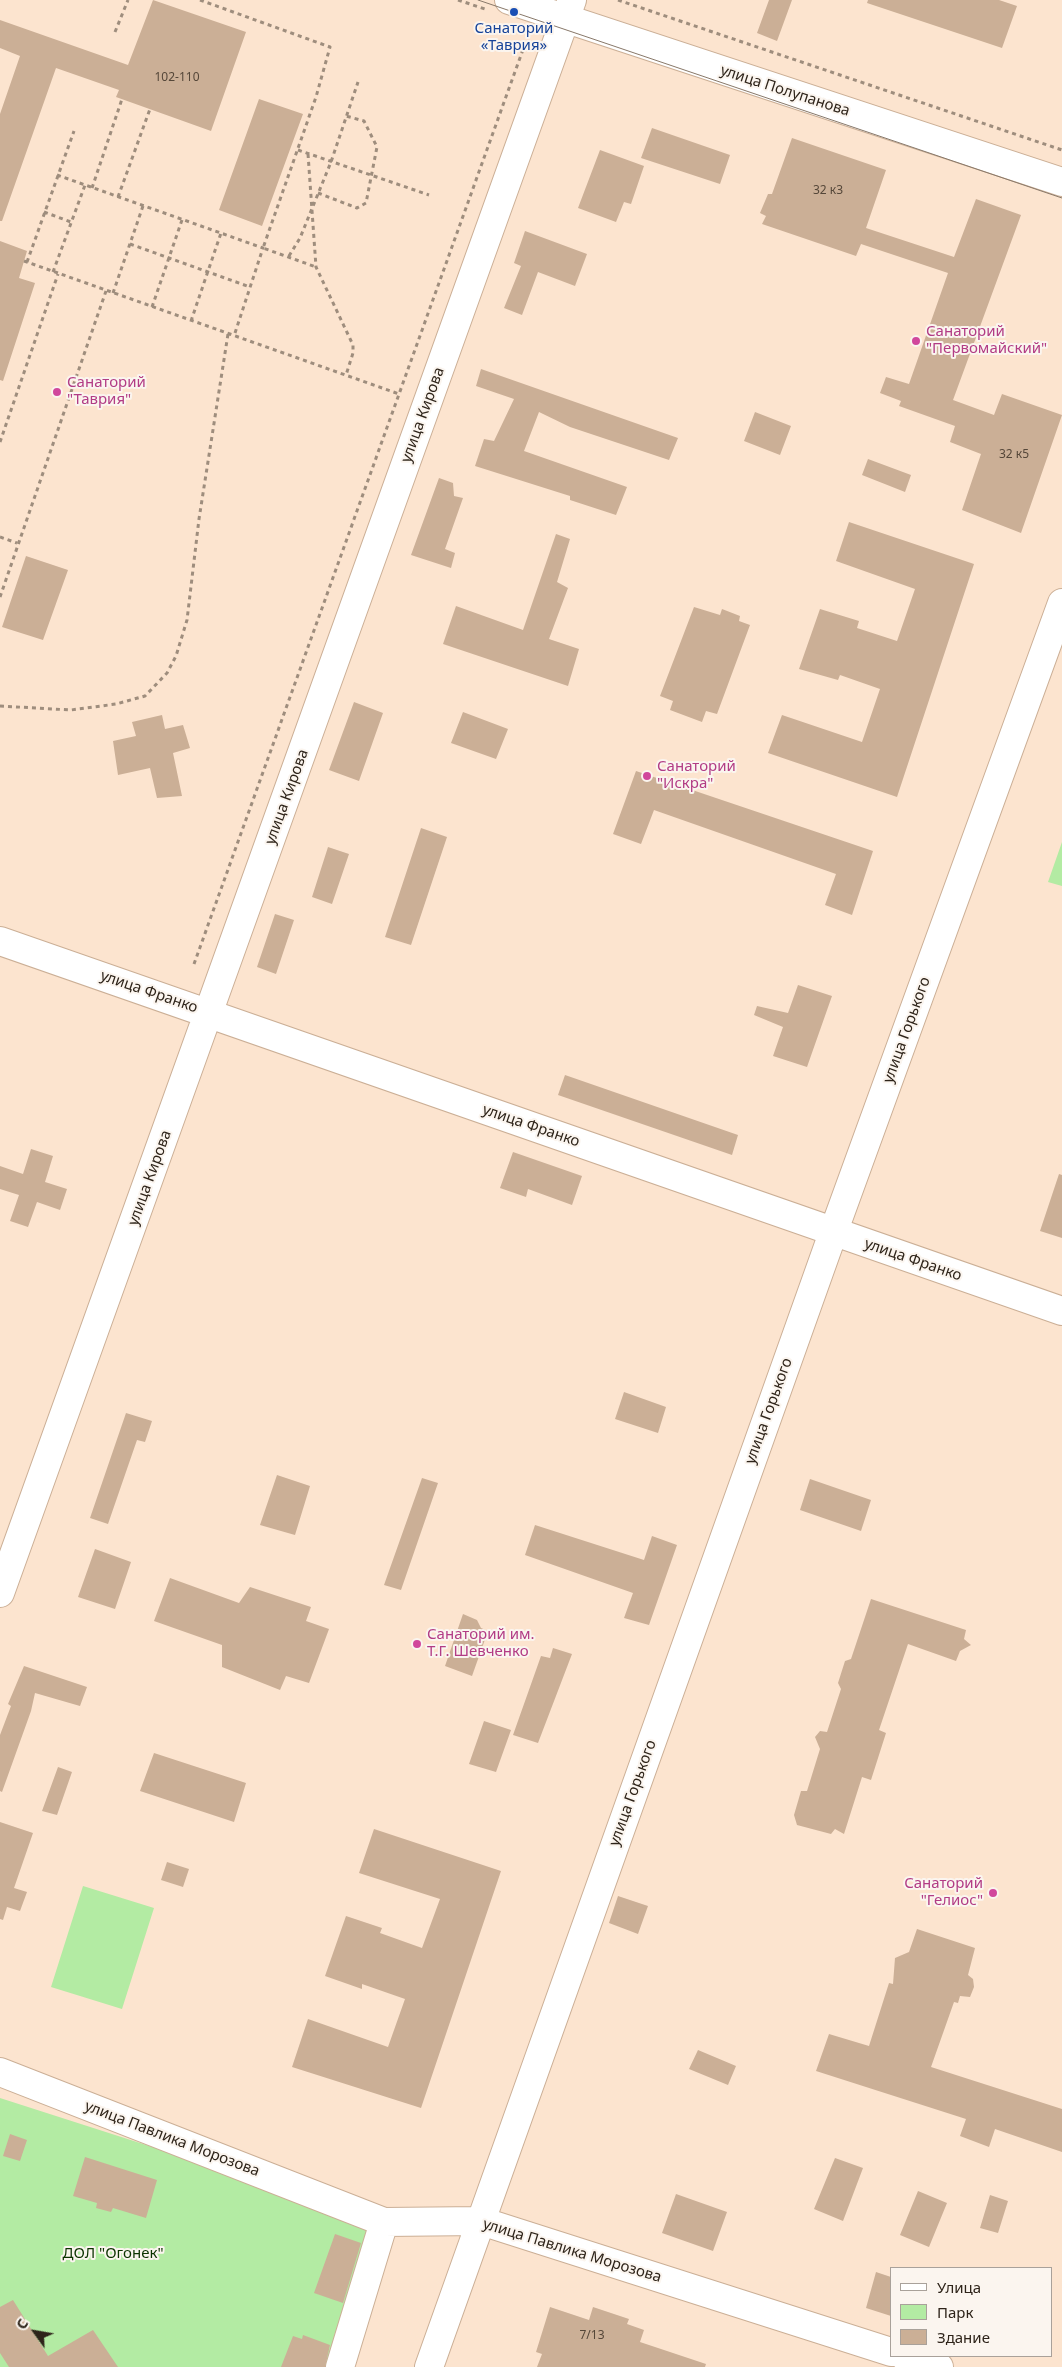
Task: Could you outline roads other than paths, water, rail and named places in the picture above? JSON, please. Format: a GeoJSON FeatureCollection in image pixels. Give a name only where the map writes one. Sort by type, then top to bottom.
{"type":"FeatureCollection","features":[{"type":"Feature","properties":{"kind":"street","name":"улица Полупанова"},"geometry":{"type":"LineString","coordinates":[[509,0],[568,10],[1062,182]]}},
{"type":"Feature","properties":{"kind":"street","name":"улица Кирова"},"geometry":{"type":"LineString","coordinates":[[0,1593],[568,10]]}},
{"type":"Feature","properties":{"kind":"street","name":"улица Горького"},"geometry":{"type":"LineString","coordinates":[[429,2367],[833,1233],[1062,603]]}},
{"type":"Feature","properties":{"kind":"street","name":"улица Франко"},"geometry":{"type":"LineString","coordinates":[[0,941],[833,1233],[1062,1311]]}},
{"type":"Feature","properties":{"kind":"street","name":"улица Павлика Морозова"},"geometry":{"type":"LineString","coordinates":[[0,2072],[384,2222],[481,2221],[890,2352]]}},
{"type":"Feature","properties":{"kind":"street"},"geometry":{"type":"LineString","coordinates":[[340,2367],[384,2222]]}},
{"type":"Feature","properties":{"kind":"street"},"geometry":{"type":"LineString","coordinates":[[907,2357],[939,2367]]}},
{"type":"Feature","properties":{"kind":"tram line"},"geometry":{"type":"LineString","coordinates":[[478,0],[1062,198]]}},
{"type":"Feature","properties":{"kind":"place","name":"Санаторий «Таврия»"},"geometry":{"type":"Point","coordinates":[514,12]}},
{"type":"Feature","properties":{"kind":"place","name":"Санаторий \"Первомайский\""},"geometry":{"type":"Point","coordinates":[916,341]}},
{"type":"Feature","properties":{"kind":"place","name":"Санаторий \"Таврия\""},"geometry":{"type":"Point","coordinates":[57,392]}},
{"type":"Feature","properties":{"kind":"place","name":"Санаторий \"Искра\""},"geometry":{"type":"Point","coordinates":[647,776]}},
{"type":"Feature","properties":{"kind":"place","name":"Санаторий им. Т.Г. Шевченко"},"geometry":{"type":"Point","coordinates":[417,1644]}},
{"type":"Feature","properties":{"kind":"place","name":"Санаторий \"Гелиос\""},"geometry":{"type":"Point","coordinates":[993,1893]}},
{"type":"Feature","properties":{"kind":"park label","name":"ДОЛ \"Огонек\""},"geometry":{"type":"Point","coordinates":[113,2254]}}]}
